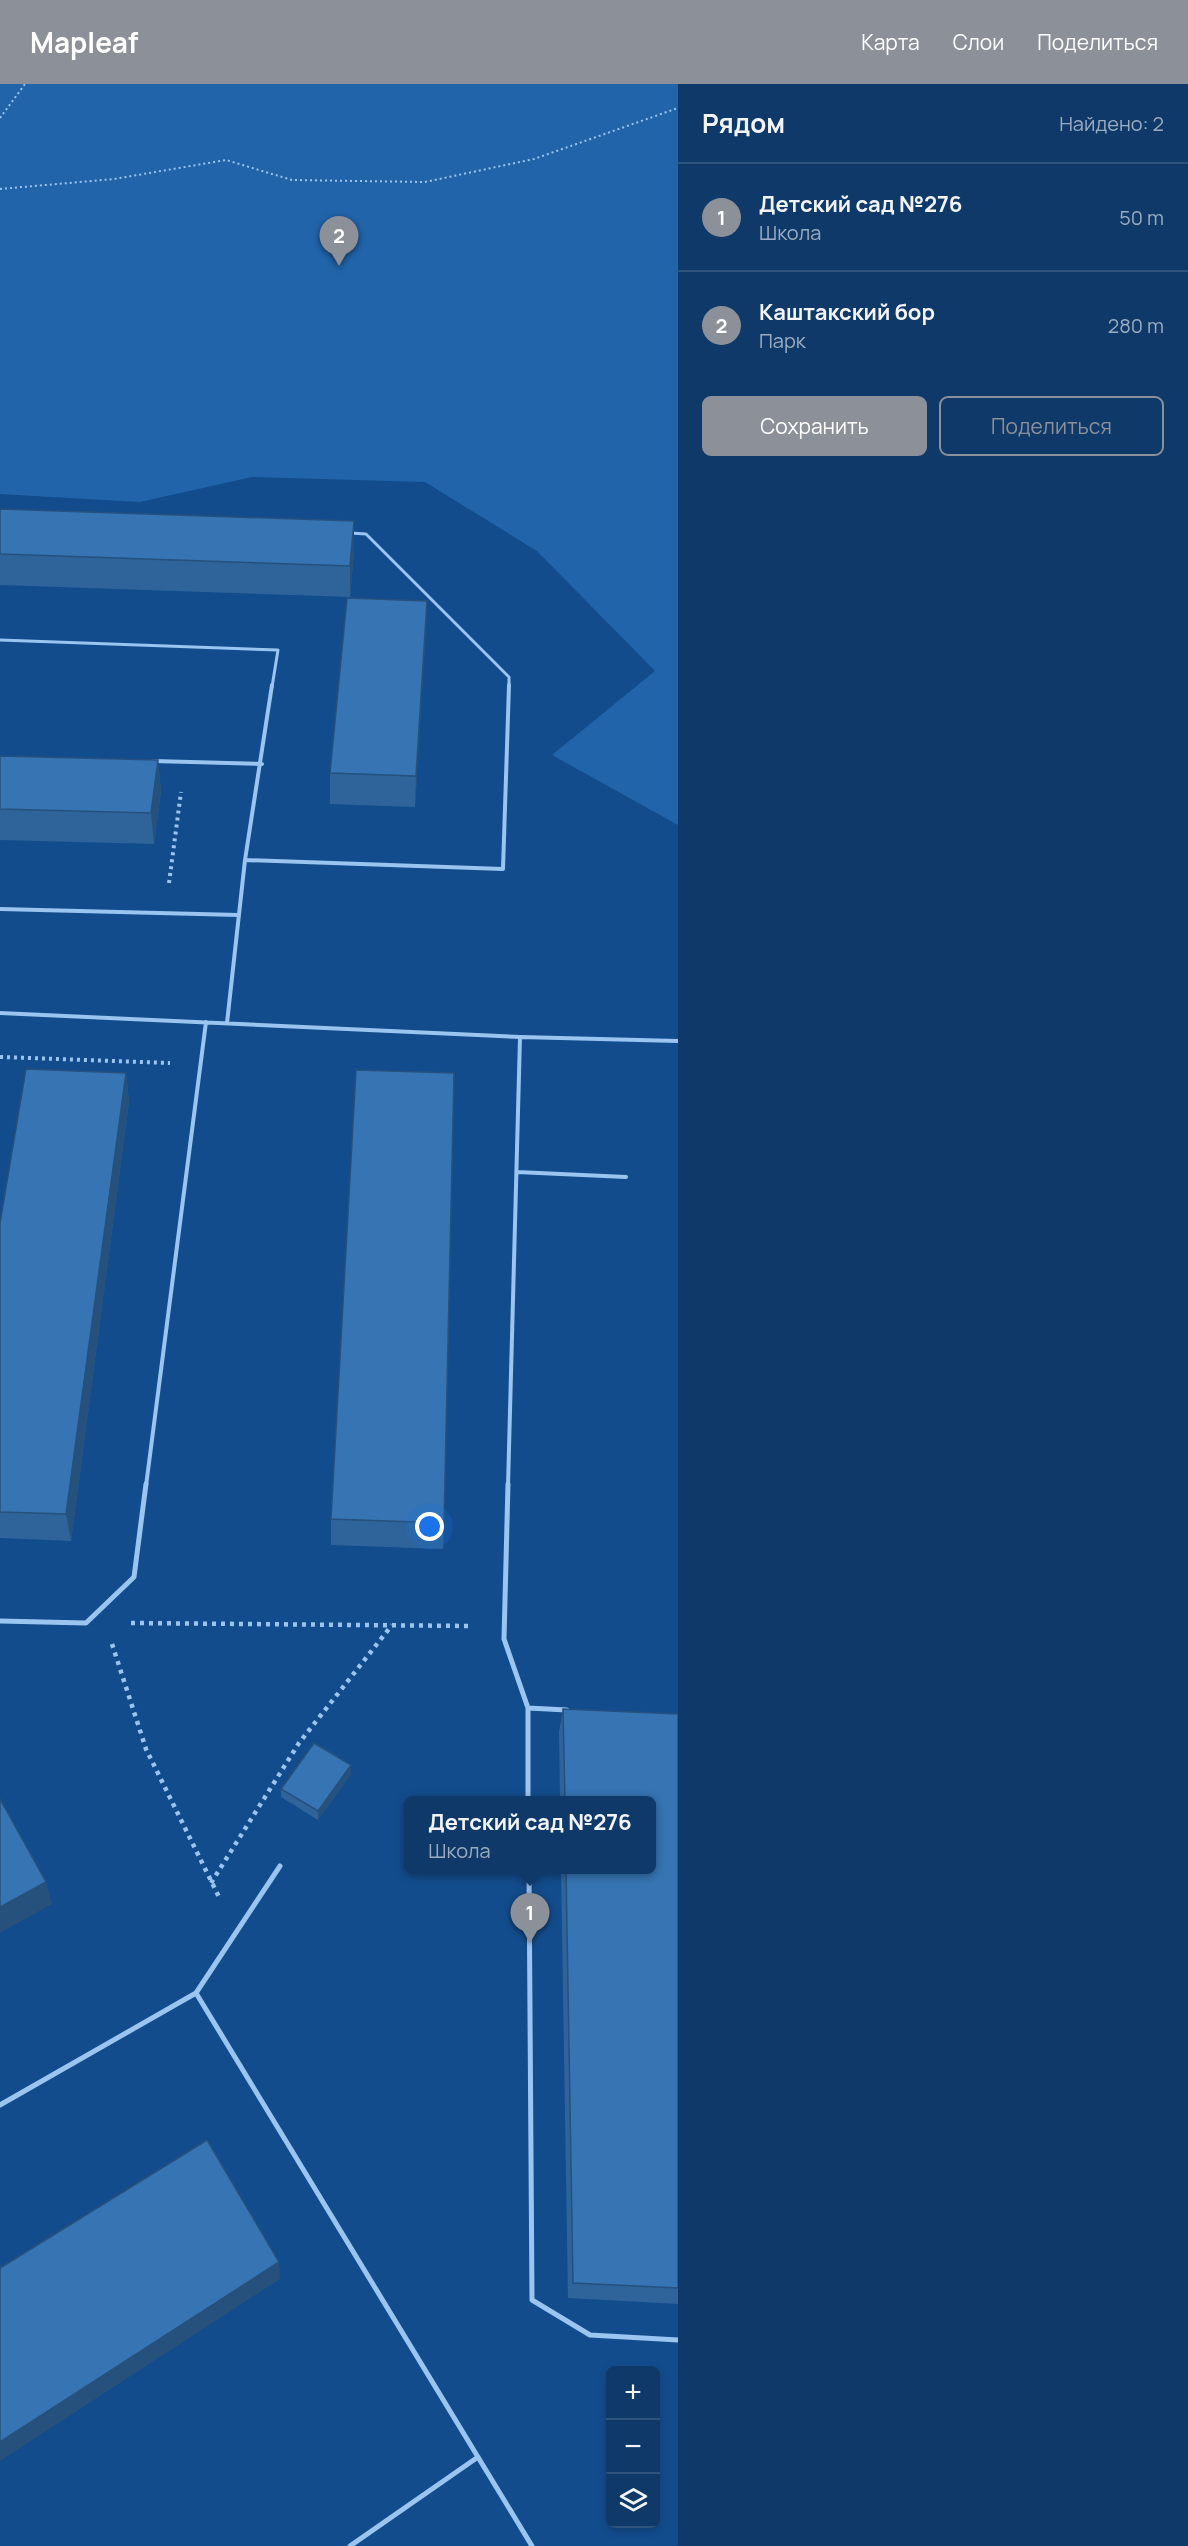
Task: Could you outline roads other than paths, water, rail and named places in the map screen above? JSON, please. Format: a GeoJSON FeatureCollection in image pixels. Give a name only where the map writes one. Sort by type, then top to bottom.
{"type":"FeatureCollection","features":[{"type":"Feature","properties":{"kind":"lane"},"geometry":{"type":"LineString","coordinates":[[245,860],[503,869],[509,677],[366,534],[343,533]]}},
{"type":"Feature","properties":{"kind":"lane"},"geometry":{"type":"LineString","coordinates":[[0,640],[278,650],[262,764],[245,860],[227,1023]]}},
{"type":"Feature","properties":{"kind":"lane"},"geometry":{"type":"LineString","coordinates":[[150,761],[262,764]]}},
{"type":"Feature","properties":{"kind":"lane"},"geometry":{"type":"LineString","coordinates":[[0,909],[238,915]]}},
{"type":"Feature","properties":{"kind":"lane"},"geometry":{"type":"LineString","coordinates":[[0,1012],[520,1037],[678,1041]]}},
{"type":"Feature","properties":{"kind":"lane"},"geometry":{"type":"LineString","coordinates":[[0,1621],[87,1623],[134,1577],[206,1022]]}},
{"type":"Feature","properties":{"kind":"lane"},"geometry":{"type":"LineString","coordinates":[[520,1037],[504,1639],[528,1708],[528,1796]]}},
{"type":"Feature","properties":{"kind":"lane"},"geometry":{"type":"LineString","coordinates":[[517,1172],[626,1177]]}},
{"type":"Feature","properties":{"kind":"lane"},"geometry":{"type":"LineString","coordinates":[[528,1708],[574,1710]]}},
{"type":"Feature","properties":{"kind":"lane"},"geometry":{"type":"LineString","coordinates":[[0,2105],[196,1993],[280,1866]]}},
{"type":"Feature","properties":{"kind":"lane"},"geometry":{"type":"LineString","coordinates":[[529,1874],[532,2300],[590,2335],[678,2340]]}},
{"type":"Feature","properties":{"kind":"lane"},"geometry":{"type":"LineString","coordinates":[[196,1993],[532,2546]]}},
{"type":"Feature","properties":{"kind":"lane"},"geometry":{"type":"LineString","coordinates":[[350,2546],[478,2457]]}},
{"type":"Feature","properties":{"kind":"place","name":"Каштакский бор"},"geometry":{"type":"Point","coordinates":[339,266]}},
{"type":"Feature","properties":{"kind":"place","name":"Детский сад №276"},"geometry":{"type":"Point","coordinates":[530,1943]}}]}
